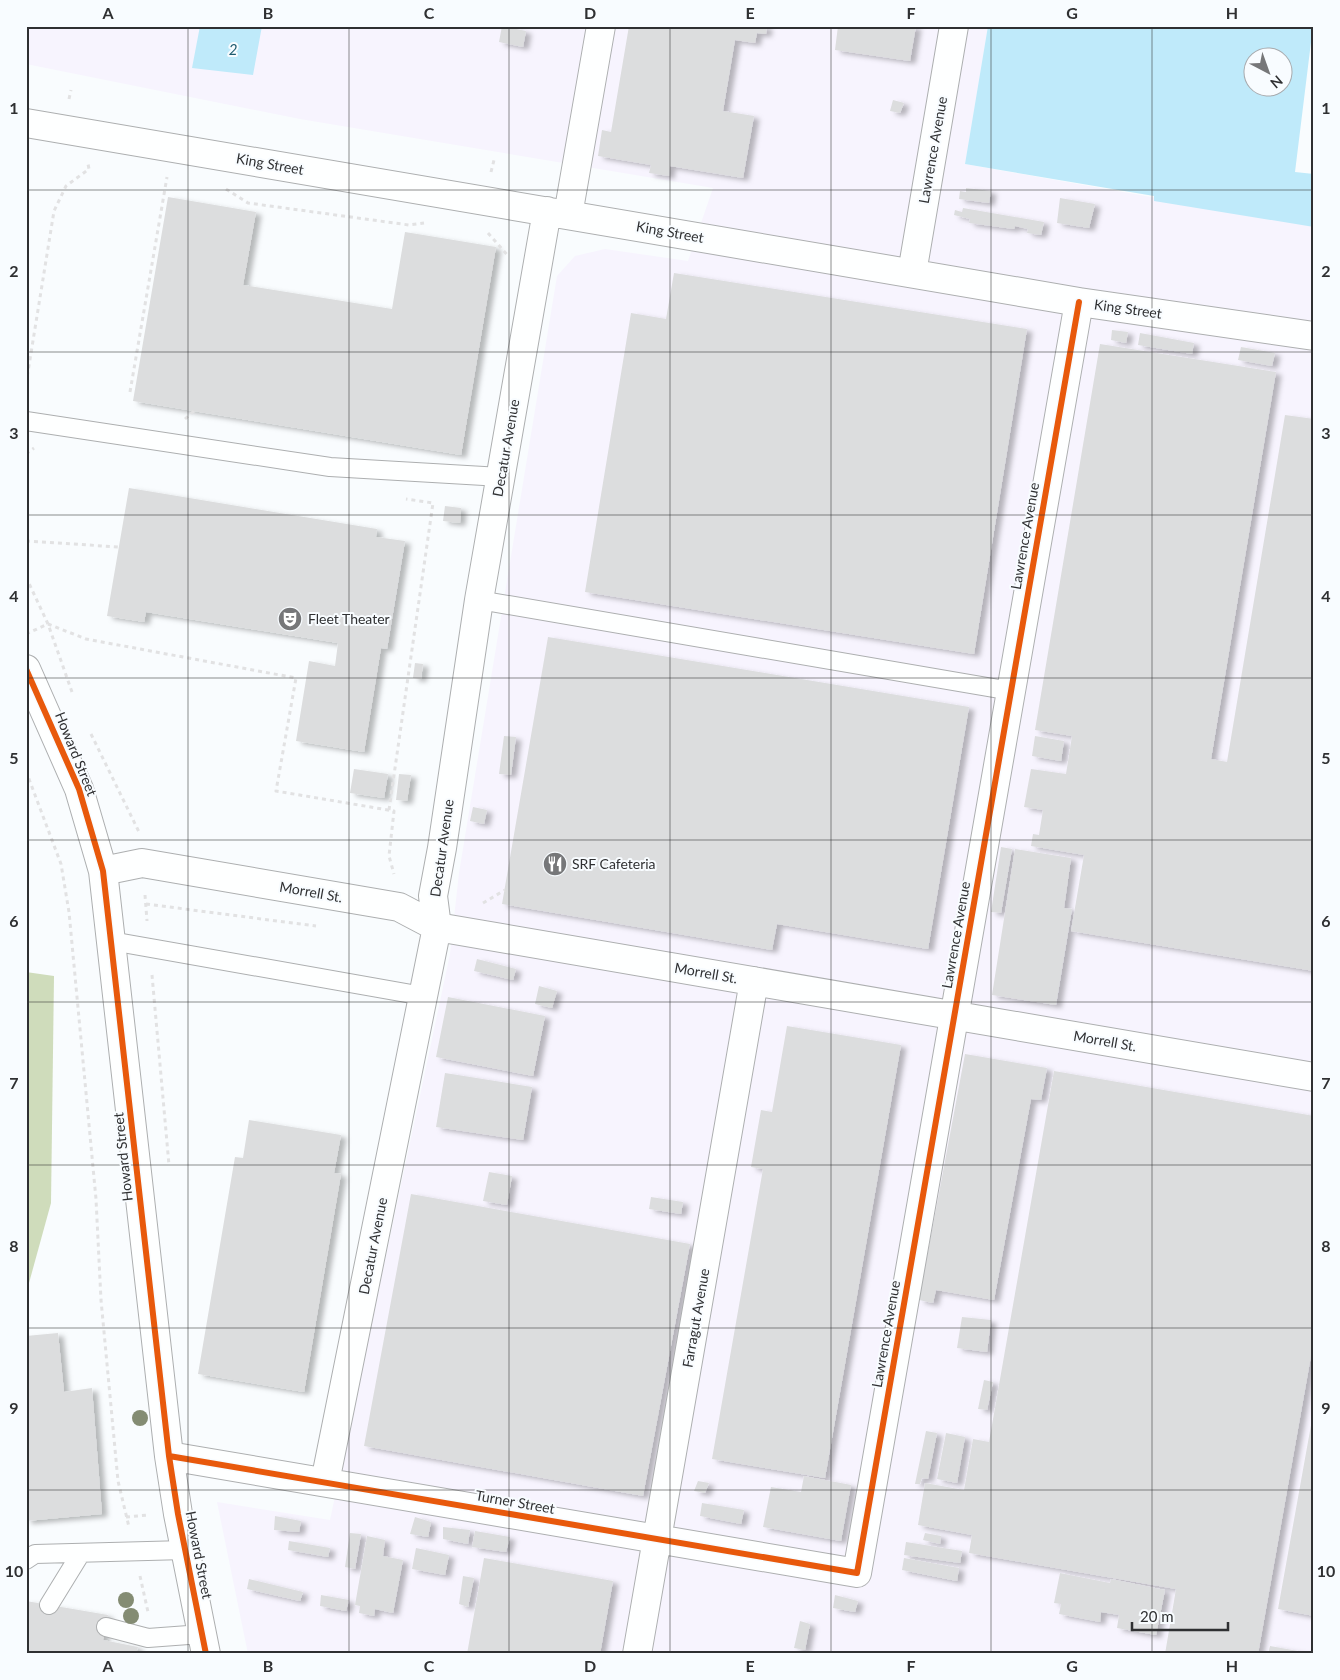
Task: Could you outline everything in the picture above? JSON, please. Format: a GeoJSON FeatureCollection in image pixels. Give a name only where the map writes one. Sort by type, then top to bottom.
{"type":"FeatureCollection","features":[{"type":"Feature","properties":{"kind":"street","name":"Decatur Avenue"},"geometry":{"type":"LineString","coordinates":[[325,1482],[437,927],[433,896],[442,848],[479,600],[501,477],[557,213],[601,26]]}},
{"type":"Feature","properties":{"kind":"street","name":"Lawrence Avenue"},"geometry":{"type":"LineString","coordinates":[[912,273],[954,26]]}},
{"type":"Feature","properties":{"kind":"street","name":"King Street"},"geometry":{"type":"LineString","coordinates":[[26,123],[1079,302],[1314,336]]}},
{"type":"Feature","properties":{"kind":"street","name":"Lawrence Avenue"},"geometry":{"type":"LineString","coordinates":[[857,1573],[1079,302]]}},
{"type":"Feature","properties":{"kind":"street","name":"Howard Street"},"geometry":{"type":"LineString","coordinates":[[26,669],[79,789],[103,871],[169,1456],[204,1644]]}},
{"type":"Feature","properties":{"kind":"street","name":"Morrell St."},"geometry":{"type":"LineString","coordinates":[[103,871],[142,864],[399,907],[437,927],[1314,1076]]}},
{"type":"Feature","properties":{"kind":"street","name":"Farragut Avenue"},"geometry":{"type":"LineString","coordinates":[[637,1654],[754,981]]}},
{"type":"Feature","properties":{"kind":"street","name":"Turner Street"},"geometry":{"type":"LineString","coordinates":[[169,1456],[857,1573]]}},
{"type":"Feature","properties":{"kind":"lane"},"geometry":{"type":"LineString","coordinates":[[26,421],[330,466],[501,477]]}},
{"type":"Feature","properties":{"kind":"lane"},"geometry":{"type":"LineString","coordinates":[[479,600],[1011,691]]}},
{"type":"Feature","properties":{"kind":"lane"},"geometry":{"type":"LineString","coordinates":[[111,941],[423,996]]}},
{"type":"Feature","properties":{"kind":"lane"},"geometry":{"type":"LineString","coordinates":[[26,1560],[35,1554],[185,1550]]}},
{"type":"Feature","properties":{"kind":"lane"},"geometry":{"type":"LineString","coordinates":[[49,1605],[82,1553]]}},
{"type":"Feature","properties":{"kind":"lane"},"geometry":{"type":"LineString","coordinates":[[106,1627],[148,1638],[204,1644]]}},
{"type":"Feature","properties":{"kind":"path"},"geometry":{"type":"LineString","coordinates":[[71,90],[67,111],[89,169]]}},
{"type":"Feature","properties":{"kind":"path"},"geometry":{"type":"LineString","coordinates":[[26,384],[54,211],[66,186],[89,169],[98,169]]}},
{"type":"Feature","properties":{"kind":"path"},"geometry":{"type":"LineString","coordinates":[[158,175],[175,178]]}},
{"type":"Feature","properties":{"kind":"path"},"geometry":{"type":"LineString","coordinates":[[130,392],[167,177]]}},
{"type":"Feature","properties":{"kind":"path"},"geometry":{"type":"LineString","coordinates":[[225,189],[248,203],[408,225],[428,223]]}},
{"type":"Feature","properties":{"kind":"path"},"geometry":{"type":"LineString","coordinates":[[486,231],[510,258]]}},
{"type":"Feature","properties":{"kind":"path"},"geometry":{"type":"LineString","coordinates":[[389,810],[433,504]]}},
{"type":"Feature","properties":{"kind":"path"},"geometry":{"type":"LineString","coordinates":[[26,541],[119,547]]}},
{"type":"Feature","properties":{"kind":"path"},"geometry":{"type":"LineString","coordinates":[[26,577],[48,624],[75,699]]}},
{"type":"Feature","properties":{"kind":"path"},"geometry":{"type":"LineString","coordinates":[[26,634],[48,624],[86,639],[296,678],[276,791],[394,811]]}},
{"type":"Feature","properties":{"kind":"path"},"geometry":{"type":"LineString","coordinates":[[87,726],[139,833],[170,1168]]}},
{"type":"Feature","properties":{"kind":"path"},"geometry":{"type":"LineString","coordinates":[[26,771],[61,864],[69,912],[96,1199],[101,1300],[118,1481],[130,1534]]}},
{"type":"Feature","properties":{"kind":"path"},"geometry":{"type":"LineString","coordinates":[[482,904],[505,890]]}},
{"type":"Feature","properties":{"kind":"path"},"geometry":{"type":"LineString","coordinates":[[139,1571],[150,1619]]}},
{"type":"Feature","properties":{"kind":"shaded area"},"geometry":{"type":"Polygon","coordinates":[[[26,26],[988,26],[965,164],[1314,226],[1314,1654],[248,1654],[217,1502],[330,1520],[450,954],[459,873],[557,276],[575,256],[605,249],[688,261],[713,188],[300,119],[26,64],[26,26]]]}},
{"type":"Feature","properties":{"kind":"green space"},"geometry":{"type":"Polygon","coordinates":[[[26,972],[54,976],[51,1203],[29,1283],[26,1284],[26,972]]]}},
{"type":"Feature","properties":{"kind":"water","name":"2"},"geometry":{"type":"Polygon","coordinates":[[[200,26],[262,26],[253,75],[192,68],[200,26]]]}},
{"type":"Feature","properties":{"kind":"water"},"geometry":{"type":"Polygon","coordinates":[[[988,26],[1313,26],[1295,172],[1314,174],[1314,227],[1154,201],[1154,196],[965,164],[988,26]]]}},
{"type":"Feature","properties":{"kind":"building"},"geometry":{"type":"Polygon","coordinates":[[[502,26],[526,31],[523,47],[499,42],[502,26]]]}},
{"type":"Feature","properties":{"kind":"building"},"geometry":{"type":"Polygon","coordinates":[[[629,26],[767,26],[766,34],[757,33],[755,43],[735,40],[723,111],[754,116],[743,178],[670,166],[669,176],[649,173],[651,165],[598,156],[602,130],[611,132],[629,26]]]}},
{"type":"Feature","properties":{"kind":"building"},"geometry":{"type":"Polygon","coordinates":[[[838,26],[916,26],[910,61],[835,50],[838,26]]]}},
{"type":"Feature","properties":{"kind":"building"},"geometry":{"type":"Polygon","coordinates":[[[893,100],[904,103],[900,113],[890,111],[893,100]]]}},
{"type":"Feature","properties":{"kind":"building"},"geometry":{"type":"Polygon","coordinates":[[[966,188],[991,191],[989,203],[959,199],[960,191],[966,192],[966,188]]]}},
{"type":"Feature","properties":{"kind":"building"},"geometry":{"type":"Polygon","coordinates":[[[168,197],[256,212],[243,285],[392,309],[405,232],[496,247],[461,455],[133,401],[168,197]]]}},
{"type":"Feature","properties":{"kind":"building"},"geometry":{"type":"Polygon","coordinates":[[[1060,198],[1095,204],[1089,228],[1057,223],[1060,198]]]}},
{"type":"Feature","properties":{"kind":"building"},"geometry":{"type":"Polygon","coordinates":[[[963,208],[1044,222],[1041,235],[1027,233],[1028,229],[1015,226],[1014,229],[969,223],[970,219],[954,215],[955,210],[962,212],[963,208]]]}},
{"type":"Feature","properties":{"kind":"building"},"geometry":{"type":"Polygon","coordinates":[[[674,273],[1027,329],[974,654],[585,592],[631,313],[666,319],[674,273]]]}},
{"type":"Feature","properties":{"kind":"building"},"geometry":{"type":"Polygon","coordinates":[[[1112,330],[1128,332],[1126,343],[1111,340],[1112,330]]]}},
{"type":"Feature","properties":{"kind":"building"},"geometry":{"type":"Polygon","coordinates":[[[1140,333],[1194,343],[1192,354],[1138,345],[1140,333]]]}},
{"type":"Feature","properties":{"kind":"building"},"geometry":{"type":"Polygon","coordinates":[[[1100,344],[1276,372],[1211,759],[1227,762],[1285,415],[1314,419],[1314,971],[1071,931],[1084,855],[1031,846],[1033,834],[1039,835],[1043,810],[1024,807],[1031,769],[1066,774],[1072,736],[1035,730],[1100,344]]]}},
{"type":"Feature","properties":{"kind":"building"},"geometry":{"type":"Polygon","coordinates":[[[1241,347],[1275,353],[1272,366],[1238,360],[1241,347]]]}},
{"type":"Feature","properties":{"kind":"building","name":"Fleet Theater"},"geometry":{"type":"Polygon","coordinates":[[[129,488],[377,529],[376,537],[405,541],[387,649],[381,648],[364,752],[296,741],[309,661],[335,666],[338,643],[146,612],[144,622],[107,616],[129,488]]]}},
{"type":"Feature","properties":{"kind":"building"},"geometry":{"type":"Polygon","coordinates":[[[445,506],[461,508],[460,523],[443,521],[445,506]]]}},
{"type":"Feature","properties":{"kind":"building"},"geometry":{"type":"Polygon","coordinates":[[[548,637],[969,707],[928,949],[777,924],[772,950],[502,904],[548,637]]]}},
{"type":"Feature","properties":{"kind":"building"},"geometry":{"type":"Polygon","coordinates":[[[415,663],[423,664],[421,679],[413,678],[415,663]]]}},
{"type":"Feature","properties":{"kind":"building"},"geometry":{"type":"Polygon","coordinates":[[[504,736],[516,737],[511,775],[499,774],[504,736]]]}},
{"type":"Feature","properties":{"kind":"building"},"geometry":{"type":"Polygon","coordinates":[[[1035,736],[1064,741],[1061,761],[1032,756],[1035,736]]]}},
{"type":"Feature","properties":{"kind":"building"},"geometry":{"type":"Polygon","coordinates":[[[354,769],[388,774],[384,798],[350,793],[354,769]]]}},
{"type":"Feature","properties":{"kind":"building"},"geometry":{"type":"Polygon","coordinates":[[[399,774],[411,775],[407,801],[396,800],[399,774]]]}},
{"type":"Feature","properties":{"kind":"building"},"geometry":{"type":"Polygon","coordinates":[[[473,807],[487,810],[484,824],[470,821],[473,807]]]}},
{"type":"Feature","properties":{"kind":"building"},"geometry":{"type":"Polygon","coordinates":[[[1001,847],[1012,849],[1001,913],[991,912],[1001,847]]]}},
{"type":"Feature","properties":{"kind":"building"},"geometry":{"type":"Polygon","coordinates":[[[1015,849],[1071,858],[1064,908],[1072,909],[1056,1005],[992,995],[1015,849]]]}},
{"type":"Feature","properties":{"kind":"building"},"geometry":{"type":"Polygon","coordinates":[[[477,959],[516,969],[513,980],[474,971],[477,959]]]}},
{"type":"Feature","properties":{"kind":"building"},"geometry":{"type":"Polygon","coordinates":[[[539,986],[557,991],[552,1008],[535,1004],[539,986]]]}},
{"type":"Feature","properties":{"kind":"building"},"geometry":{"type":"Polygon","coordinates":[[[448,997],[545,1016],[533,1076],[436,1057],[448,997]]]}},
{"type":"Feature","properties":{"kind":"building"},"geometry":{"type":"Polygon","coordinates":[[[787,1026],[901,1045],[825,1478],[712,1459],[763,1169],[751,1167],[761,1110],[772,1112],[787,1026]]]}},
{"type":"Feature","properties":{"kind":"building"},"geometry":{"type":"Polygon","coordinates":[[[965,1054],[1047,1068],[1041,1100],[1031,1099],[994,1300],[936,1290],[933,1303],[919,1300],[965,1054]]]}},
{"type":"Feature","properties":{"kind":"building"},"geometry":{"type":"Polygon","coordinates":[[[1054,1071],[1314,1116],[1314,1339],[1258,1654],[1165,1654],[1176,1589],[969,1553],[972,1535],[918,1525],[925,1483],[964,1490],[973,1439],[989,1442],[1054,1071]]]}},
{"type":"Feature","properties":{"kind":"building"},"geometry":{"type":"Polygon","coordinates":[[[445,1073],[532,1087],[523,1140],[436,1127],[445,1073]]]}},
{"type":"Feature","properties":{"kind":"building"},"geometry":{"type":"Polygon","coordinates":[[[249,1120],[341,1135],[334,1173],[341,1174],[304,1392],[198,1374],[235,1157],[243,1158],[249,1120]]]}},
{"type":"Feature","properties":{"kind":"building"},"geometry":{"type":"Polygon","coordinates":[[[489,1172],[512,1176],[507,1205],[483,1201],[489,1172]]]}},
{"type":"Feature","properties":{"kind":"building"},"geometry":{"type":"Polygon","coordinates":[[[411,1194],[690,1244],[643,1496],[364,1446],[411,1194]]]}},
{"type":"Feature","properties":{"kind":"building"},"geometry":{"type":"Polygon","coordinates":[[[651,1197],[683,1202],[681,1214],[649,1209],[651,1197]]]}},
{"type":"Feature","properties":{"kind":"building"},"geometry":{"type":"Polygon","coordinates":[[[962,1317],[991,1320],[987,1352],[957,1348],[962,1317]]]}},
{"type":"Feature","properties":{"kind":"building"},"geometry":{"type":"Polygon","coordinates":[[[58,1333],[64,1392],[92,1388],[102,1514],[26,1521],[26,1336],[58,1333]]]}},
{"type":"Feature","properties":{"kind":"building"},"geometry":{"type":"Polygon","coordinates":[[[984,1380],[993,1382],[987,1410],[978,1409],[984,1380]]]}},
{"type":"Feature","properties":{"kind":"building"},"geometry":{"type":"Polygon","coordinates":[[[1314,1414],[1314,1616],[1278,1609],[1314,1414]]]}},
{"type":"Feature","properties":{"kind":"building"},"geometry":{"type":"Polygon","coordinates":[[[926,1431],[937,1433],[928,1479],[922,1478],[920,1484],[915,1484],[926,1431]]]}},
{"type":"Feature","properties":{"kind":"building"},"geometry":{"type":"Polygon","coordinates":[[[946,1433],[965,1437],[957,1483],[937,1479],[946,1433]]]}},
{"type":"Feature","properties":{"kind":"building"},"geometry":{"type":"Polygon","coordinates":[[[804,1476],[851,1485],[841,1541],[763,1527],[771,1487],[801,1492],[804,1476]]]}},
{"type":"Feature","properties":{"kind":"building"},"geometry":{"type":"Polygon","coordinates":[[[698,1481],[709,1483],[705,1493],[694,1491],[698,1481]]]}},
{"type":"Feature","properties":{"kind":"building"},"geometry":{"type":"Polygon","coordinates":[[[702,1503],[744,1510],[741,1524],[700,1516],[702,1503]]]}},
{"type":"Feature","properties":{"kind":"building"},"geometry":{"type":"Polygon","coordinates":[[[275,1516],[301,1521],[299,1532],[274,1530],[275,1516]]]}},
{"type":"Feature","properties":{"kind":"building"},"geometry":{"type":"Polygon","coordinates":[[[415,1517],[431,1522],[428,1537],[410,1534],[415,1517]]]}},
{"type":"Feature","properties":{"kind":"building"},"geometry":{"type":"Polygon","coordinates":[[[443,1527],[470,1530],[468,1544],[443,1539],[443,1527]]]}},
{"type":"Feature","properties":{"kind":"building"},"geometry":{"type":"Polygon","coordinates":[[[475,1531],[510,1537],[506,1552],[472,1547],[475,1531]]]}},
{"type":"Feature","properties":{"kind":"building"},"geometry":{"type":"Polygon","coordinates":[[[350,1533],[361,1534],[355,1569],[345,1567],[350,1533]]]}},
{"type":"Feature","properties":{"kind":"building"},"geometry":{"type":"Polygon","coordinates":[[[925,1533],[941,1536],[940,1544],[923,1540],[925,1533]]]}},
{"type":"Feature","properties":{"kind":"building"},"geometry":{"type":"Polygon","coordinates":[[[367,1536],[385,1540],[383,1556],[403,1560],[393,1613],[375,1609],[374,1616],[359,1613],[360,1606],[355,1605],[367,1536]]]}},
{"type":"Feature","properties":{"kind":"building"},"geometry":{"type":"Polygon","coordinates":[[[289,1541],[330,1548],[328,1557],[288,1550],[289,1541]]]}},
{"type":"Feature","properties":{"kind":"building"},"geometry":{"type":"Polygon","coordinates":[[[906,1542],[962,1551],[960,1563],[904,1555],[906,1542]]]}},
{"type":"Feature","properties":{"kind":"building"},"geometry":{"type":"Polygon","coordinates":[[[416,1548],[449,1555],[445,1575],[412,1569],[416,1548]]]}},
{"type":"Feature","properties":{"kind":"building"},"geometry":{"type":"Polygon","coordinates":[[[484,1558],[613,1581],[600,1654],[467,1654],[484,1558]]]}},
{"type":"Feature","properties":{"kind":"building"},"geometry":{"type":"Polygon","coordinates":[[[904,1558],[959,1568],[957,1581],[902,1570],[904,1558]]]}},
{"type":"Feature","properties":{"kind":"building"},"geometry":{"type":"Polygon","coordinates":[[[1060,1573],[1110,1583],[1111,1579],[1165,1590],[1156,1635],[1117,1628],[1119,1615],[1101,1612],[1100,1622],[1059,1614],[1061,1604],[1054,1603],[1060,1573]]]}},
{"type":"Feature","properties":{"kind":"building"},"geometry":{"type":"Polygon","coordinates":[[[463,1576],[474,1578],[468,1607],[459,1604],[463,1576]]]}},
{"type":"Feature","properties":{"kind":"building"},"geometry":{"type":"Polygon","coordinates":[[[249,1579],[303,1592],[300,1601],[247,1589],[249,1579]]]}},
{"type":"Feature","properties":{"kind":"building"},"geometry":{"type":"Polygon","coordinates":[[[321,1595],[349,1600],[346,1611],[320,1606],[321,1595]]]}},
{"type":"Feature","properties":{"kind":"building"},"geometry":{"type":"Polygon","coordinates":[[[835,1595],[858,1601],[855,1612],[833,1608],[835,1595]]]}},
{"type":"Feature","properties":{"kind":"building"},"geometry":{"type":"Polygon","coordinates":[[[26,1601],[108,1615],[103,1640],[138,1647],[136,1654],[26,1654],[26,1601]]]}},
{"type":"Feature","properties":{"kind":"building"},"geometry":{"type":"Polygon","coordinates":[[[800,1621],[810,1624],[805,1650],[794,1648],[800,1621]]]}},
{"type":"Feature","properties":{"kind":"building"},"geometry":{"type":"Polygon","coordinates":[[[1270,1646],[1309,1653],[1309,1654],[1268,1654],[1270,1646]]]}},
{"type":"Feature","properties":{"kind":"cycle path"},"geometry":{"type":"LineString","coordinates":[[169,1456],[857,1573],[1079,302]]}},
{"type":"Feature","properties":{"kind":"cycle path"},"geometry":{"type":"LineString","coordinates":[[26,669],[79,789],[103,871],[169,1456],[178,1514],[206,1654]]}},
{"type":"Feature","properties":{"kind":"place","name":"Fleet Theater"},"geometry":{"type":"Point","coordinates":[290,619]}},
{"type":"Feature","properties":{"kind":"place","name":"SRF Cafeteria"},"geometry":{"type":"Point","coordinates":[555,864]}}]}
